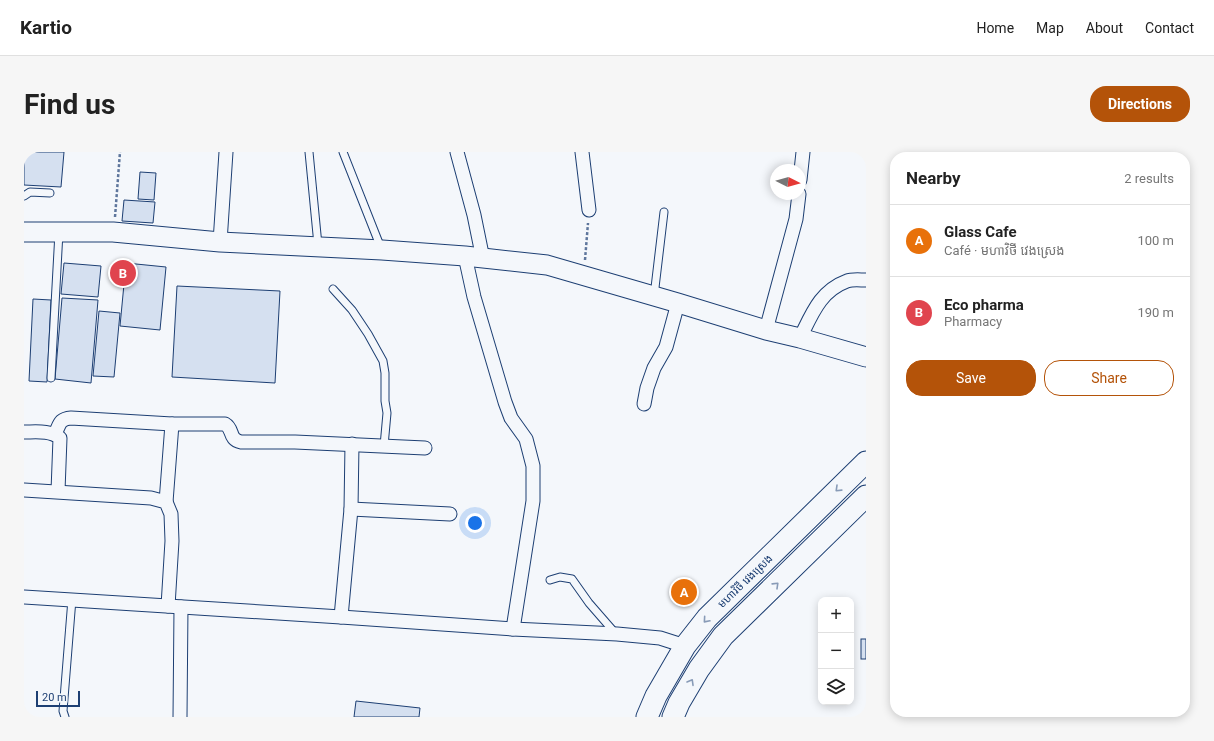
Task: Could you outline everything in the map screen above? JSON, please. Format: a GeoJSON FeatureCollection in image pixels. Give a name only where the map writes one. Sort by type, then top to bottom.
{"type":"FeatureCollection","features":[{"type":"Feature","properties":{"kind":"main road","name":"មហាវិថី វេងស្រេង"},"geometry":{"type":"LineString","coordinates":[[647,717],[656,696],[685,646],[707,618],[866,462]]}},
{"type":"Feature","properties":{"kind":"main road"},"geometry":{"type":"LineString","coordinates":[[673,717],[679,703],[699,669],[723,636],[866,496]]}},
{"type":"Feature","properties":{"kind":"street"},"geometry":{"type":"LineString","coordinates":[[220,242],[226,152]]}},
{"type":"Feature","properties":{"kind":"street"},"geometry":{"type":"LineString","coordinates":[[457,152],[474,215],[474,297],[505,402],[511,418],[526,438],[533,466],[534,500],[513,629]]}},
{"type":"Feature","properties":{"kind":"street"},"geometry":{"type":"LineString","coordinates":[[582,152],[589,210]]}},
{"type":"Feature","properties":{"kind":"street"},"geometry":{"type":"LineString","coordinates":[[802,164],[803,152]]}},
{"type":"Feature","properties":{"kind":"street"},"geometry":{"type":"LineString","coordinates":[[766,330],[796,219],[798,200]]}},
{"type":"Feature","properties":{"kind":"street"},"geometry":{"type":"LineString","coordinates":[[24,232],[113,232],[220,242],[382,250],[547,265],[766,330],[866,357]]}},
{"type":"Feature","properties":{"kind":"street"},"geometry":{"type":"LineString","coordinates":[[800,338],[817,303],[832,289],[848,280],[866,280]]}},
{"type":"Feature","properties":{"kind":"street"},"geometry":{"type":"LineString","coordinates":[[644,404],[647,388],[654,368],[666,348],[678,303]]}},
{"type":"Feature","properties":{"kind":"street"},"geometry":{"type":"LineString","coordinates":[[55,434],[61,420],[71,418],[172,424],[225,424],[228,425],[235,440],[241,442],[295,442],[425,448]]}},
{"type":"Feature","properties":{"kind":"street"},"geometry":{"type":"LineString","coordinates":[[172,424],[166,502],[171,514],[180,717]]}},
{"type":"Feature","properties":{"kind":"street"},"geometry":{"type":"LineString","coordinates":[[24,432],[51,432],[60,438],[58,491]]}},
{"type":"Feature","properties":{"kind":"street"},"geometry":{"type":"LineString","coordinates":[[341,617],[351,509],[352,444]]}},
{"type":"Feature","properties":{"kind":"street"},"geometry":{"type":"LineString","coordinates":[[24,490],[152,498],[166,502]]}},
{"type":"Feature","properties":{"kind":"street"},"geometry":{"type":"LineString","coordinates":[[351,509],[450,514]]}},
{"type":"Feature","properties":{"kind":"street"},"geometry":{"type":"LineString","coordinates":[[24,597],[513,629],[617,634],[660,638],[685,646]]}},
{"type":"Feature","properties":{"kind":"lane"},"geometry":{"type":"LineString","coordinates":[[309,152],[318,246]]}},
{"type":"Feature","properties":{"kind":"lane"},"geometry":{"type":"LineString","coordinates":[[343,152],[382,250]]}},
{"type":"Feature","properties":{"kind":"lane"},"geometry":{"type":"LineString","coordinates":[[24,196],[30,192],[50,193]]}},
{"type":"Feature","properties":{"kind":"lane"},"geometry":{"type":"LineString","coordinates":[[654,296],[664,212]]}},
{"type":"Feature","properties":{"kind":"lane"},"geometry":{"type":"LineString","coordinates":[[51,378],[59,232]]}},
{"type":"Feature","properties":{"kind":"lane"},"geometry":{"type":"LineString","coordinates":[[333,289],[352,310],[368,334],[383,362],[387,413],[384,446]]}},
{"type":"Feature","properties":{"kind":"lane"},"geometry":{"type":"LineString","coordinates":[[550,580],[560,577],[572,579],[589,603],[617,634]]}},
{"type":"Feature","properties":{"kind":"lane"},"geometry":{"type":"LineString","coordinates":[[65,717],[63,711],[72,599]]}},
{"type":"Feature","properties":{"kind":"path"},"geometry":{"type":"LineString","coordinates":[[113,232],[120,152]]}},
{"type":"Feature","properties":{"kind":"path"},"geometry":{"type":"LineString","coordinates":[[584,276],[589,210]]}},
{"type":"Feature","properties":{"kind":"building"},"geometry":{"type":"Polygon","coordinates":[[[24,152],[64,152],[61,187],[24,185],[24,152]]]}},
{"type":"Feature","properties":{"kind":"building"},"geometry":{"type":"Polygon","coordinates":[[[140,172],[156,173],[154,200],[138,199],[140,172]]]}},
{"type":"Feature","properties":{"kind":"building"},"geometry":{"type":"Polygon","coordinates":[[[124,200],[155,202],[153,223],[122,221],[124,200]]]}},
{"type":"Feature","properties":{"kind":"building"},"geometry":{"type":"Polygon","coordinates":[[[64,263],[101,266],[98,297],[61,294],[64,263]]]}},
{"type":"Feature","properties":{"kind":"building"},"geometry":{"type":"Polygon","coordinates":[[[126,263],[166,267],[160,330],[120,326],[126,263]]]}},
{"type":"Feature","properties":{"kind":"building"},"geometry":{"type":"Polygon","coordinates":[[[177,286],[280,291],[275,383],[172,377],[177,286]]]}},
{"type":"Feature","properties":{"kind":"building"},"geometry":{"type":"Polygon","coordinates":[[[62,298],[98,300],[91,383],[55,379],[62,298]]]}},
{"type":"Feature","properties":{"kind":"building"},"geometry":{"type":"Polygon","coordinates":[[[33,299],[51,300],[47,382],[29,381],[33,299]]]}},
{"type":"Feature","properties":{"kind":"building"},"geometry":{"type":"Polygon","coordinates":[[[99,311],[120,313],[114,377],[93,376],[99,311]]]}},
{"type":"Feature","properties":{"kind":"building"},"geometry":{"type":"Polygon","coordinates":[[[861,639],[866,639],[866,659],[861,659],[861,639]]]}},
{"type":"Feature","properties":{"kind":"building"},"geometry":{"type":"Polygon","coordinates":[[[356,701],[420,708],[419,717],[354,717],[356,701]]]}},
{"type":"Feature","properties":{"kind":"place","name":"Eco pharma"},"geometry":{"type":"Point","coordinates":[123,273]}},
{"type":"Feature","properties":{"kind":"place","name":"Glass Cafe"},"geometry":{"type":"Point","coordinates":[684,592]}}]}
